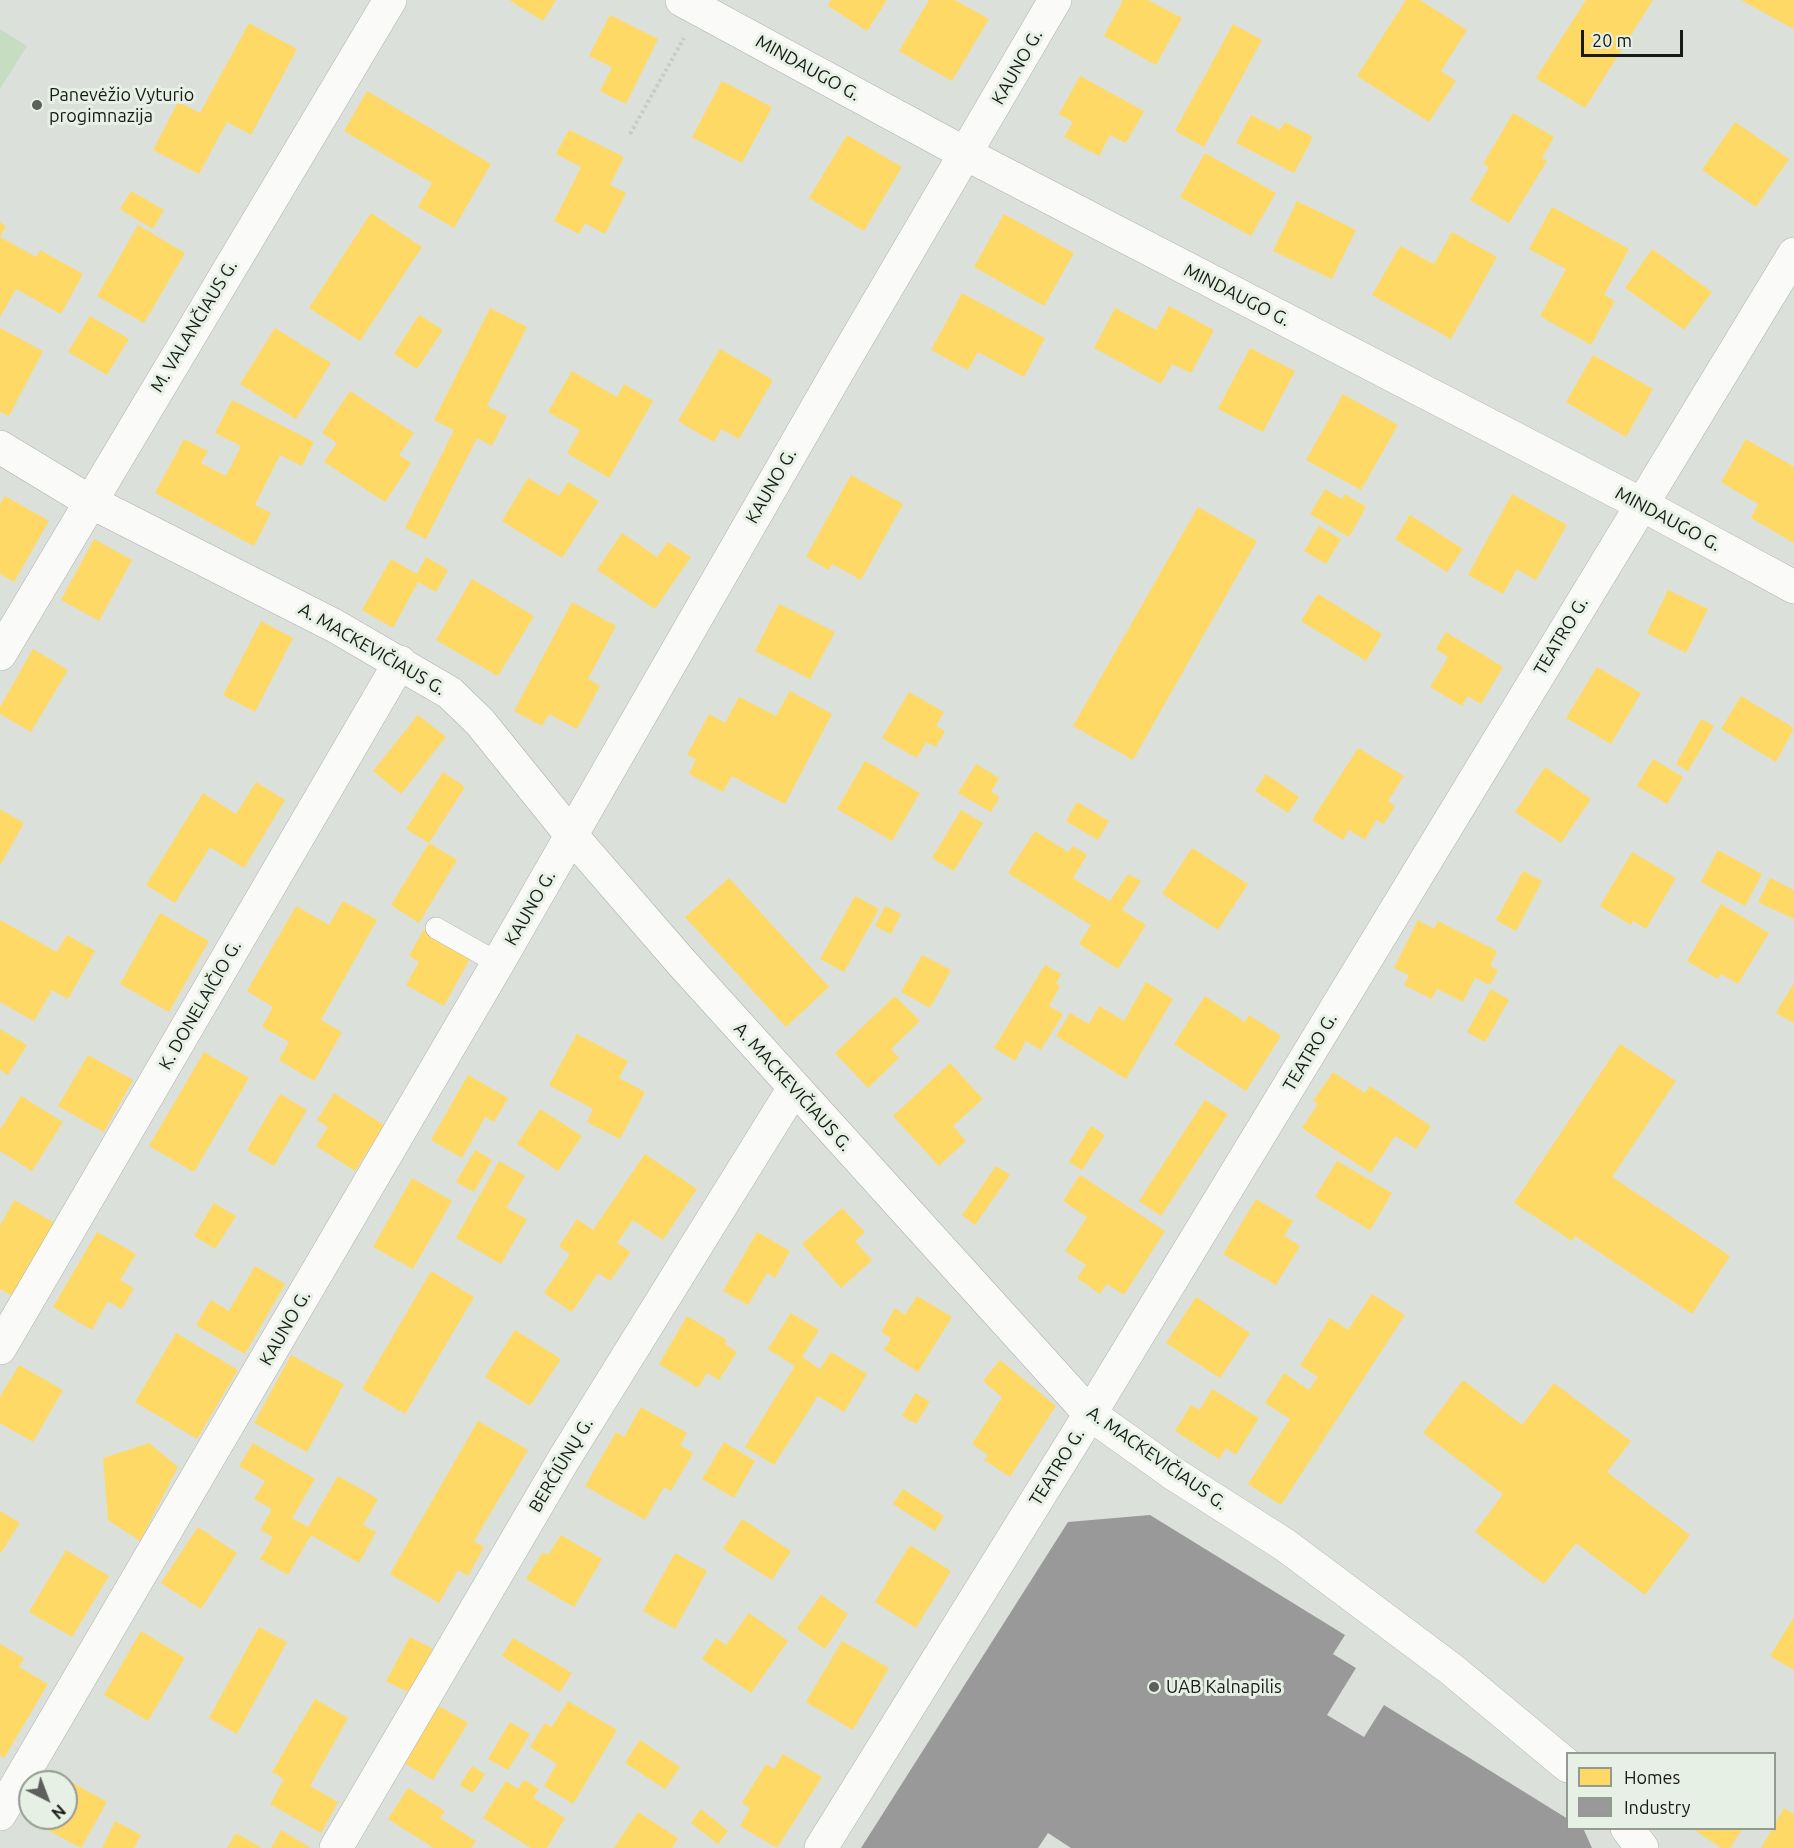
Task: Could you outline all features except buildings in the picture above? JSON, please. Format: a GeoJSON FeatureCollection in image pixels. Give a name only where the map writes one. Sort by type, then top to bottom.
{"type":"FeatureCollection","features":[{"type":"Feature","properties":{"kind":"street","name":"M. VALANČIAUS G."},"geometry":{"type":"LineString","coordinates":[[0,654],[89,501],[390,0]]}},
{"type":"Feature","properties":{"kind":"street","name":"KAUNO G."},"geometry":{"type":"LineString","coordinates":[[0,1814],[572,836],[836,374],[1056,0]]}},
{"type":"Feature","properties":{"kind":"street","name":"MINDAUGO G."},"geometry":{"type":"LineString","coordinates":[[691,5],[966,154],[1641,504],[1794,587]]}},
{"type":"Feature","properties":{"kind":"street","name":"TEATRO G."},"geometry":{"type":"LineString","coordinates":[[821,1848],[1090,1414],[1794,254]]}},
{"type":"Feature","properties":{"kind":"street","name":"A. MACKEVIČIAUS G."},"geometry":{"type":"LineString","coordinates":[[0,447],[89,501],[335,626],[450,693],[480,722],[572,836],[794,1088],[1090,1414],[1174,1474],[1294,1552],[1451,1669],[1566,1764]]}},
{"type":"Feature","properties":{"kind":"street","name":"K. DONELAIČIO G."},"geometry":{"type":"LineString","coordinates":[[0,1348],[400,662]]}},
{"type":"Feature","properties":{"kind":"street","name":"BERČIŪNŲ G."},"geometry":{"type":"LineString","coordinates":[[336,1848],[564,1459],[794,1088]]}},
{"type":"Feature","properties":{"kind":"street"},"geometry":{"type":"LineString","coordinates":[[1628,1830],[1642,1848]]}},
{"type":"Feature","properties":{"kind":"lane"},"geometry":{"type":"LineString","coordinates":[[436,928],[498,963]]}},
{"type":"Feature","properties":{"kind":"path"},"geometry":{"type":"LineString","coordinates":[[630,134],[691,5]]}},
{"type":"Feature","properties":{"kind":"green space"},"geometry":{"type":"Polygon","coordinates":[[[0,29],[27,46],[0,89],[0,29]]]}},
{"type":"Feature","properties":{"kind":"place","name":"Panevėžio Vyturio progimnazija"},"geometry":{"type":"Point","coordinates":[37,105]}},
{"type":"Feature","properties":{"kind":"place","name":"UAB Kalnapilis"},"geometry":{"type":"Point","coordinates":[1154,1687]}}]}
